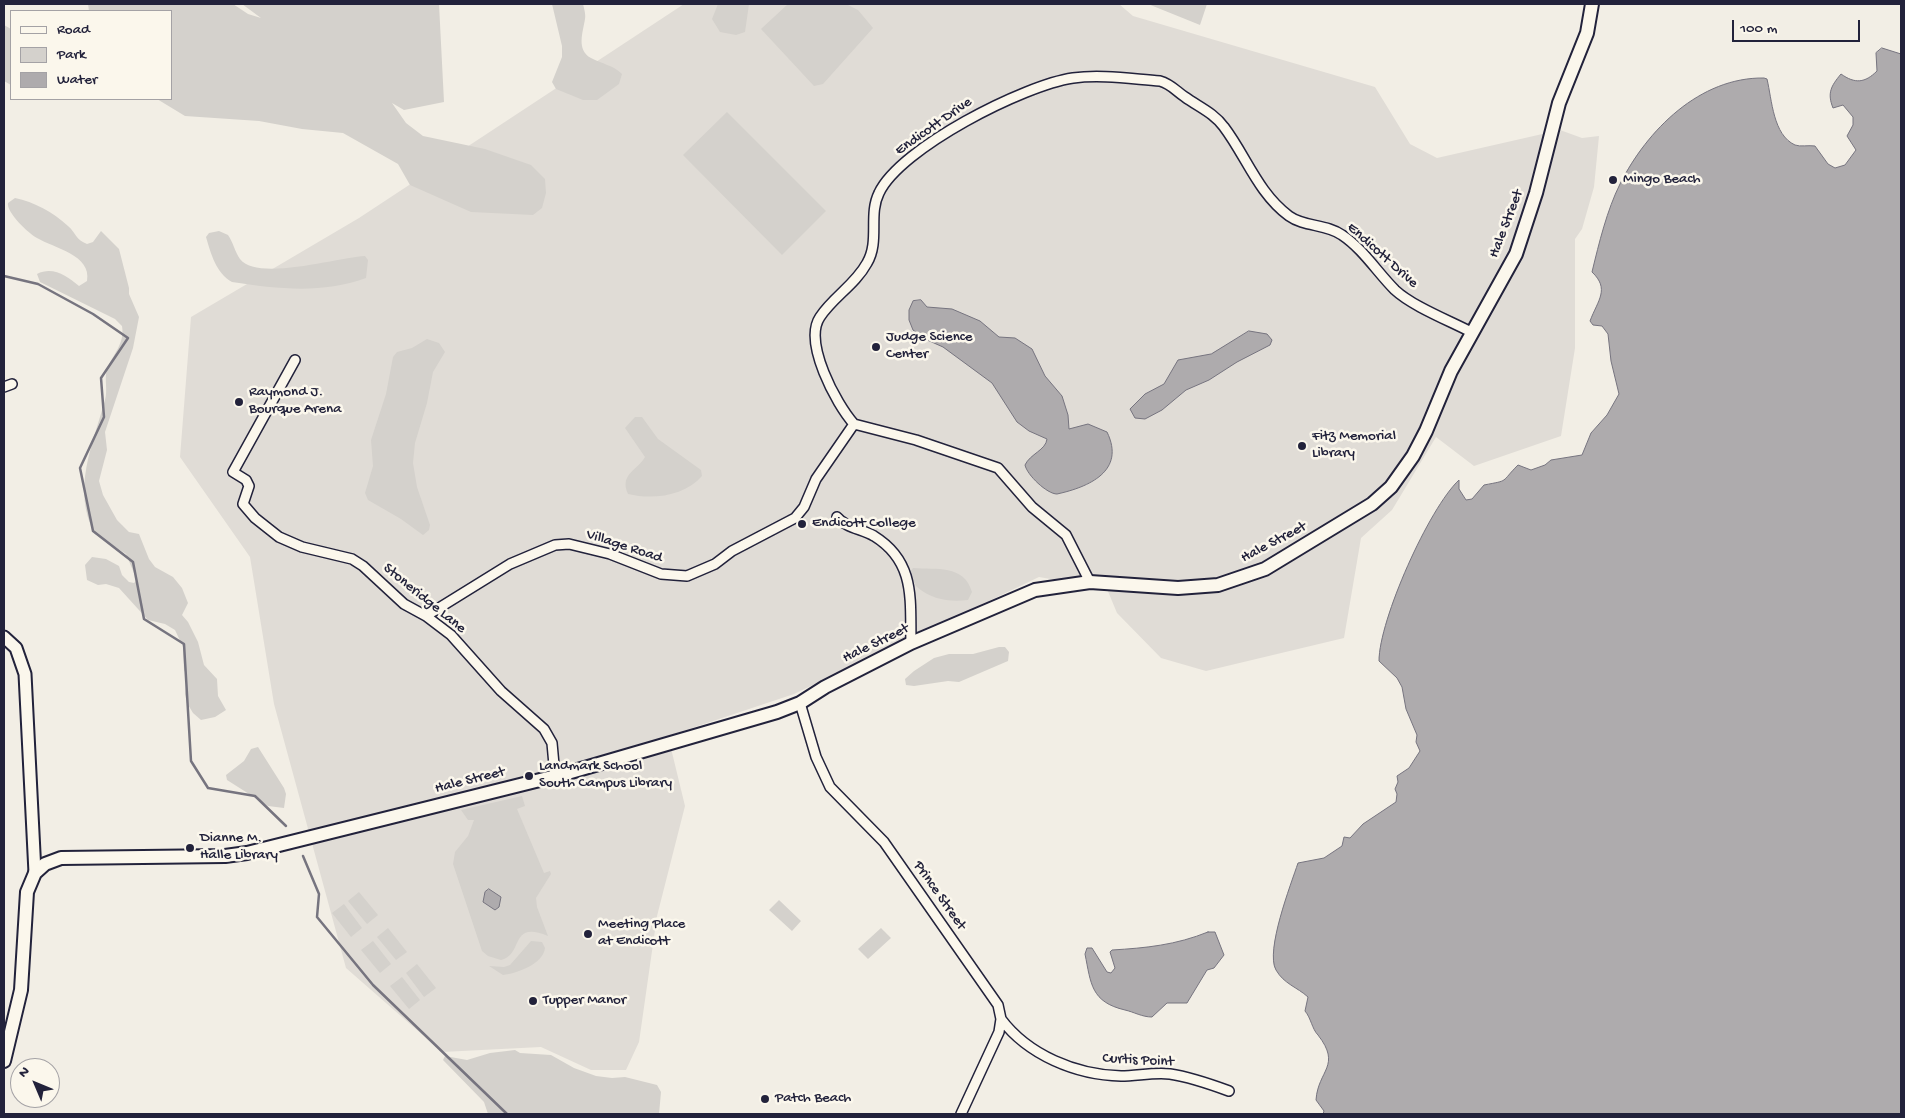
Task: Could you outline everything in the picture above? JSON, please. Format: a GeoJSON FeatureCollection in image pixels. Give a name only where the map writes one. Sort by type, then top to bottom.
{"type":"FeatureCollection","features":[{"type":"Feature","properties":{"kind":"main road","name":"Hale Street"},"geometry":{"type":"LineString","coordinates":[[34,873],[46,864],[61,858],[225,856],[247,854],[629,757],[777,712],[800,703],[826,687],[911,643],[1034,590],[1090,582],[1178,588],[1218,585],[1266,569],[1372,504],[1391,487],[1412,456],[1426,431],[1451,371],[1519,246],[1536,193],[1559,102],[1587,33],[1592,4]]}},
{"type":"Feature","properties":{"kind":"main road"},"geometry":{"type":"LineString","coordinates":[[4,1061],[21,990],[27,892],[34,873]]}},
{"type":"Feature","properties":{"kind":"street","name":"Endicott Drive"},"geometry":{"type":"LineString","coordinates":[[854,424],[841,408],[828,381],[817,351],[816,327],[820,317],[868,263],[874,243],[876,205],[882,186],[902,166],[979,112],[1042,85],[1074,78],[1155,80],[1170,84],[1182,95],[1210,112],[1224,125],[1248,169],[1272,200],[1289,216],[1302,223],[1341,233],[1396,291],[1472,332]]}},
{"type":"Feature","properties":{"kind":"street","name":"Stoneridge Lane"},"geometry":{"type":"LineString","coordinates":[[295,360],[234,472],[246,480],[249,486],[242,504],[255,518],[279,537],[302,547],[352,559],[363,566],[404,604],[426,616],[451,636],[501,691],[544,729],[552,743],[555,776]]}},
{"type":"Feature","properties":{"kind":"street"},"geometry":{"type":"LineString","coordinates":[[854,424],[916,440],[998,468],[1032,507],[1066,535],[1090,582]]}},
{"type":"Feature","properties":{"kind":"street","name":"Village Road"},"geometry":{"type":"LineString","coordinates":[[426,616],[510,564],[555,545],[569,544],[605,553],[661,574],[687,576],[715,564],[732,551],[795,518],[804,507],[816,479],[854,424]]}},
{"type":"Feature","properties":{"kind":"street"},"geometry":{"type":"LineString","coordinates":[[837,517],[843,524],[860,529],[875,537],[900,560],[910,588],[911,643]]}},
{"type":"Feature","properties":{"kind":"street"},"geometry":{"type":"LineString","coordinates":[[4,636],[16,648],[25,674],[34,873]]}},
{"type":"Feature","properties":{"kind":"street","name":"Prince Street"},"geometry":{"type":"LineString","coordinates":[[800,703],[819,765],[830,788],[872,829],[893,853],[989,988],[998,1005],[1002,1019]]}},
{"type":"Feature","properties":{"kind":"street"},"geometry":{"type":"LineString","coordinates":[[961,1114],[1002,1019]]}},
{"type":"Feature","properties":{"kind":"street","name":"Curtis Point"},"geometry":{"type":"LineString","coordinates":[[1002,1019],[1011,1032],[1029,1046],[1062,1065],[1119,1076],[1169,1074],[1229,1091]]}},
{"type":"Feature","properties":{"kind":"shaded area","name":"Endicott College"},"geometry":{"type":"Polygon","coordinates":[[[684,4],[1119,4],[1133,16],[1375,87],[1410,144],[1437,158],[1560,130],[1582,138],[1599,136],[1594,187],[1582,229],[1575,239],[1575,348],[1561,436],[1474,466],[1436,437],[1392,510],[1361,538],[1344,638],[1206,671],[1161,658],[1117,613],[1107,589],[1039,577],[794,694],[668,736],[685,806],[657,916],[639,1042],[626,1070],[591,1070],[541,1047],[442,1052],[346,968],[274,704],[250,557],[180,457],[191,317],[359,218],[684,4]]]}},
{"type":"Feature","properties":{"kind":"green space"},"geometry":{"type":"Polygon","coordinates":[[[88,4],[233,4],[248,14],[261,18],[242,4],[439,4],[444,102],[404,110],[392,103],[406,123],[423,136],[485,149],[531,165],[545,179],[546,193],[542,208],[533,215],[471,212],[410,185],[398,164],[343,133],[302,129],[259,121],[185,116],[159,100],[172,100],[172,10],[89,10],[88,4]]]}},
{"type":"Feature","properties":{"kind":"green space"},"geometry":{"type":"Polygon","coordinates":[[[552,4],[583,4],[585,16],[582,40],[583,50],[586,55],[622,74],[619,84],[597,100],[583,100],[556,89],[552,82],[562,57],[562,46],[552,4]]]}},
{"type":"Feature","properties":{"kind":"green space"},"geometry":{"type":"Polygon","coordinates":[[[718,4],[749,4],[745,32],[736,35],[720,32],[712,19],[718,4]]]}},
{"type":"Feature","properties":{"kind":"green space"},"geometry":{"type":"Polygon","coordinates":[[[788,4],[846,4],[858,10],[873,28],[823,84],[814,86],[761,29],[788,4]]]}},
{"type":"Feature","properties":{"kind":"green space"},"geometry":{"type":"Polygon","coordinates":[[[1148,4],[1207,4],[1200,25],[1148,4]]]}},
{"type":"Feature","properties":{"kind":"green space"},"geometry":{"type":"Polygon","coordinates":[[[4,25],[10,28],[10,84],[4,81],[4,25]]]}},
{"type":"Feature","properties":{"kind":"green space"},"geometry":{"type":"Polygon","coordinates":[[[727,112],[826,211],[782,255],[683,155],[727,112]]]}},
{"type":"Feature","properties":{"kind":"green space"},"geometry":{"type":"Polygon","coordinates":[[[15,198],[50,212],[87,244],[93,242],[101,231],[119,249],[129,294],[139,317],[133,348],[105,432],[107,450],[99,481],[103,495],[117,520],[129,532],[139,534],[149,559],[155,567],[173,577],[182,588],[188,603],[182,615],[188,622],[198,642],[204,665],[217,679],[218,696],[226,710],[215,717],[201,720],[193,713],[187,703],[185,694],[187,676],[184,670],[183,647],[175,630],[165,624],[148,620],[119,588],[106,584],[98,585],[87,580],[85,565],[92,557],[106,559],[119,566],[122,575],[129,582],[134,583],[137,580],[126,554],[95,534],[88,517],[85,501],[86,467],[106,396],[107,369],[120,344],[122,326],[115,319],[40,282],[37,274],[49,271],[60,273],[79,286],[87,281],[87,272],[84,265],[78,259],[37,238],[19,222],[8,207],[8,203],[15,198]]]}},
{"type":"Feature","properties":{"kind":"green space"},"geometry":{"type":"Polygon","coordinates":[[[219,231],[228,235],[240,259],[249,266],[280,268],[365,256],[368,260],[366,278],[333,286],[300,289],[232,282],[218,268],[206,237],[209,233],[219,231]]]}},
{"type":"Feature","properties":{"kind":"green space"},"geometry":{"type":"Polygon","coordinates":[[[427,339],[439,343],[445,352],[433,372],[427,403],[415,443],[413,463],[417,487],[430,525],[429,530],[423,535],[401,519],[368,500],[365,493],[373,466],[371,440],[386,394],[393,357],[397,352],[412,348],[427,339]]]}},
{"type":"Feature","properties":{"kind":"green space"},"geometry":{"type":"Polygon","coordinates":[[[635,417],[642,417],[658,439],[701,470],[702,476],[687,488],[668,495],[648,497],[628,494],[626,482],[628,477],[645,457],[625,428],[635,417]]]}},
{"type":"Feature","properties":{"kind":"green space"},"geometry":{"type":"Polygon","coordinates":[[[913,568],[940,569],[956,573],[963,577],[972,592],[968,600],[955,601],[929,595],[916,586],[909,573],[913,568]]]}},
{"type":"Feature","properties":{"kind":"green space"},"geometry":{"type":"Polygon","coordinates":[[[1005,647],[1009,652],[1008,661],[959,682],[948,681],[914,686],[906,685],[905,679],[934,658],[949,654],[973,654],[1005,647]]]}},
{"type":"Feature","properties":{"kind":"green space"},"geometry":{"type":"Polygon","coordinates":[[[258,747],[284,788],[286,794],[284,808],[268,806],[227,780],[226,775],[244,761],[251,749],[258,747]]]}},
{"type":"Feature","properties":{"kind":"green space"},"geometry":{"type":"Polygon","coordinates":[[[522,796],[525,806],[517,809],[544,873],[550,871],[551,874],[536,898],[537,907],[548,936],[536,932],[527,932],[518,940],[513,952],[501,960],[488,956],[482,951],[453,864],[455,852],[468,836],[474,820],[468,820],[461,810],[522,796]],[[491,889],[486,891],[483,900],[495,910],[501,897],[491,889]]]}},
{"type":"Feature","properties":{"kind":"green space"},"geometry":{"type":"Polygon","coordinates":[[[359,892],[378,915],[367,924],[348,901],[359,892]]]}},
{"type":"Feature","properties":{"kind":"green space"},"geometry":{"type":"Polygon","coordinates":[[[779,900],[801,921],[792,931],[769,910],[779,900]]]}},
{"type":"Feature","properties":{"kind":"green space"},"geometry":{"type":"Polygon","coordinates":[[[344,904],[362,928],[351,937],[332,913],[344,904]]]}},
{"type":"Feature","properties":{"kind":"green space"},"geometry":{"type":"Polygon","coordinates":[[[388,928],[407,952],[396,960],[377,937],[388,928]]]}},
{"type":"Feature","properties":{"kind":"green space"},"geometry":{"type":"Polygon","coordinates":[[[881,928],[891,938],[868,959],[858,949],[881,928]]]}},
{"type":"Feature","properties":{"kind":"green space"},"geometry":{"type":"Polygon","coordinates":[[[373,941],[391,964],[380,973],[361,950],[373,941]]]}},
{"type":"Feature","properties":{"kind":"green space"},"geometry":{"type":"Polygon","coordinates":[[[531,941],[542,942],[545,948],[540,959],[529,967],[503,975],[489,966],[504,967],[510,965],[531,941]]]}},
{"type":"Feature","properties":{"kind":"green space"},"geometry":{"type":"Polygon","coordinates":[[[417,964],[436,988],[424,997],[406,973],[417,964]]]}},
{"type":"Feature","properties":{"kind":"green space"},"geometry":{"type":"Polygon","coordinates":[[[402,977],[420,1000],[409,1009],[390,986],[402,977]]]}},
{"type":"Feature","properties":{"kind":"green space"},"geometry":{"type":"Polygon","coordinates":[[[515,1050],[520,1053],[551,1055],[574,1068],[596,1076],[625,1077],[657,1085],[661,1092],[659,1114],[488,1114],[484,1102],[443,1060],[445,1056],[467,1060],[490,1053],[515,1050]]]}},
{"type":"Feature","properties":{"kind":"water"},"geometry":{"type":"Polygon","coordinates":[[[1882,48],[1901,54],[1901,1114],[1323,1114],[1324,1111],[1316,1100],[1327,1068],[1328,1054],[1325,1045],[1314,1030],[1305,1011],[1308,997],[1287,982],[1276,970],[1274,948],[1276,933],[1298,863],[1324,858],[1342,846],[1344,837],[1350,838],[1363,824],[1396,802],[1397,776],[1409,768],[1420,751],[1416,742],[1417,735],[1406,709],[1402,687],[1397,678],[1379,661],[1387,619],[1396,593],[1434,514],[1459,480],[1459,489],[1466,500],[1472,499],[1484,485],[1504,480],[1518,465],[1531,470],[1545,465],[1551,460],[1582,455],[1591,433],[1607,415],[1619,394],[1611,361],[1608,334],[1602,326],[1593,325],[1590,321],[1601,295],[1600,284],[1592,272],[1615,194],[1631,164],[1661,126],[1678,110],[1697,97],[1718,87],[1741,80],[1764,78],[1767,79],[1778,125],[1788,140],[1797,146],[1815,146],[1828,164],[1835,168],[1845,165],[1856,150],[1847,136],[1853,125],[1853,117],[1843,105],[1833,108],[1830,98],[1831,90],[1841,74],[1855,81],[1864,80],[1873,75],[1877,71],[1876,53],[1882,48]]]}},
{"type":"Feature","properties":{"kind":"water"},"geometry":{"type":"Polygon","coordinates":[[[921,300],[927,307],[952,309],[980,321],[999,337],[1015,338],[1032,349],[1045,376],[1062,396],[1068,415],[1069,429],[1088,424],[1107,432],[1112,446],[1112,457],[1108,467],[1101,475],[1081,487],[1057,494],[1048,491],[1038,483],[1029,474],[1025,465],[1044,446],[1047,439],[1029,431],[1017,422],[992,383],[943,347],[925,339],[913,330],[909,320],[909,310],[913,301],[921,300]]]}},
{"type":"Feature","properties":{"kind":"water"},"geometry":{"type":"Polygon","coordinates":[[[1249,331],[1267,334],[1272,340],[1270,345],[1237,362],[1209,380],[1186,390],[1162,410],[1145,419],[1135,418],[1130,409],[1145,394],[1164,384],[1178,360],[1211,354],[1249,331]]]}},
{"type":"Feature","properties":{"kind":"water"},"geometry":{"type":"Polygon","coordinates":[[[489,889],[501,897],[499,907],[495,910],[483,902],[485,892],[489,889]]]}},
{"type":"Feature","properties":{"kind":"water"},"geometry":{"type":"Polygon","coordinates":[[[1208,932],[1215,932],[1224,955],[1214,968],[1207,970],[1187,1003],[1167,1003],[1152,1017],[1148,1017],[1114,1007],[1099,997],[1094,990],[1085,954],[1087,948],[1092,948],[1107,972],[1111,973],[1115,968],[1110,952],[1112,950],[1161,945],[1208,932]]]}},
{"type":"Feature","properties":{"kind":"waterway"},"geometry":{"type":"LineString","coordinates":[[4,276],[38,284],[93,314],[128,338],[101,378],[104,417],[80,468],[93,531],[133,562],[144,619],[184,644],[191,761],[208,788],[255,796],[286,826]]}},
{"type":"Feature","properties":{"kind":"waterway"},"geometry":{"type":"LineString","coordinates":[[303,856],[319,894],[317,917],[373,985],[507,1114]]}},
{"type":"Feature","properties":{"kind":"place","name":"Mingo Beach"},"geometry":{"type":"Point","coordinates":[1613,180]}},
{"type":"Feature","properties":{"kind":"place","name":"Judge Science Center"},"geometry":{"type":"Point","coordinates":[876,347]}},
{"type":"Feature","properties":{"kind":"place","name":"Raymond J. Bourque Arena"},"geometry":{"type":"Point","coordinates":[239,402]}},
{"type":"Feature","properties":{"kind":"place","name":"Fitz Memorial Library"},"geometry":{"type":"Point","coordinates":[1302,446]}},
{"type":"Feature","properties":{"kind":"place","name":"Endicott College"},"geometry":{"type":"Point","coordinates":[802,524]}},
{"type":"Feature","properties":{"kind":"place","name":"Landmark School South Campus Library"},"geometry":{"type":"Point","coordinates":[529,776]}},
{"type":"Feature","properties":{"kind":"place","name":"Dianne M. Halle Library"},"geometry":{"type":"Point","coordinates":[190,848]}},
{"type":"Feature","properties":{"kind":"place","name":"Meeting Place at Endicott"},"geometry":{"type":"Point","coordinates":[588,934]}},
{"type":"Feature","properties":{"kind":"place","name":"Tupper Manor"},"geometry":{"type":"Point","coordinates":[533,1001]}},
{"type":"Feature","properties":{"kind":"place","name":"Patch Beach"},"geometry":{"type":"Point","coordinates":[765,1099]}}]}
